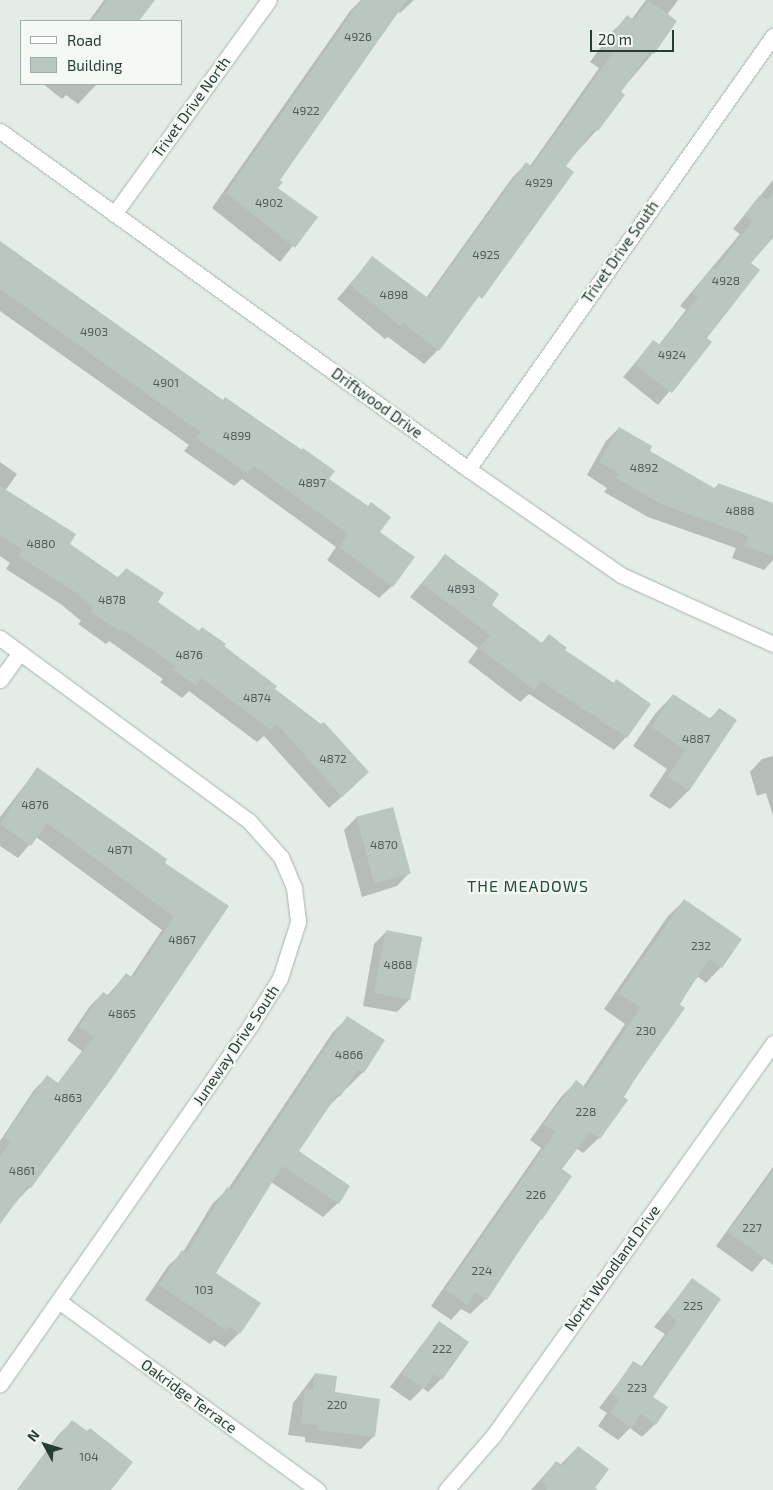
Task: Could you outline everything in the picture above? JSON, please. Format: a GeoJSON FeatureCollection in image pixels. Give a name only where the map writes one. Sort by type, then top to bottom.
{"type":"FeatureCollection","features":[{"type":"Feature","properties":{"kind":"street","name":"Trivet Drive North"},"geometry":{"type":"LineString","coordinates":[[114,214],[269,0]]}},
{"type":"Feature","properties":{"kind":"street","name":"Trivet Drive South"},"geometry":{"type":"LineString","coordinates":[[468,469],[773,36]]}},
{"type":"Feature","properties":{"kind":"street","name":"Driftwood Drive"},"geometry":{"type":"LineString","coordinates":[[0,131],[468,469],[621,575],[773,644]]}},
{"type":"Feature","properties":{"kind":"street","name":"Juneway Drive South"},"geometry":{"type":"LineString","coordinates":[[0,638],[249,821],[281,857],[294,888],[298,922],[280,978],[250,1026],[60,1302],[0,1384]]}},
{"type":"Feature","properties":{"kind":"street"},"geometry":{"type":"LineString","coordinates":[[0,680],[20,652]]}},
{"type":"Feature","properties":{"kind":"street","name":"North Woodland Drive"},"geometry":{"type":"LineString","coordinates":[[446,1490],[492,1436],[773,1043]]}},
{"type":"Feature","properties":{"kind":"street","name":"Oakridge Terrace"},"geometry":{"type":"LineString","coordinates":[[60,1302],[318,1490]]}},
{"type":"Feature","properties":{"kind":"building"},"geometry":{"type":"Polygon","coordinates":[[[107,0],[155,0],[140,20],[93,20],[107,0]]]}},
{"type":"Feature","properties":{"kind":"building"},"geometry":{"type":"Polygon","coordinates":[[[361,0],[407,0],[280,180],[283,182],[278,188],[318,217],[295,248],[226,193],[361,0]]]}},
{"type":"Feature","properties":{"kind":"building"},"geometry":{"type":"Polygon","coordinates":[[[649,0],[677,21],[654,54],[650,51],[621,92],[625,95],[598,131],[595,128],[566,166],[574,172],[482,299],[479,296],[439,351],[403,323],[400,326],[350,285],[372,256],[428,298],[526,162],[532,167],[612,54],[603,47],[627,15],[634,20],[649,0]]]}},
{"type":"Feature","properties":{"kind":"building"},"geometry":{"type":"Polygon","coordinates":[[[773,192],[773,238],[751,263],[760,270],[707,338],[712,342],[672,393],[634,364],[653,340],[660,345],[698,297],[692,293],[713,266],[716,269],[752,221],[744,215],[760,195],[767,200],[773,192]]]}},
{"type":"Feature","properties":{"kind":"building"},"geometry":{"type":"Polygon","coordinates":[[[0,241],[223,400],[225,397],[301,450],[303,448],[335,471],[329,479],[368,506],[371,502],[391,517],[380,532],[415,557],[393,587],[339,547],[348,534],[254,466],[248,474],[196,438],[200,432],[0,289],[0,241]]]}},
{"type":"Feature","properties":{"kind":"building"},"geometry":{"type":"Polygon","coordinates":[[[619,427],[652,446],[650,451],[716,489],[718,483],[773,503],[773,556],[744,546],[748,536],[661,504],[616,478],[619,474],[599,462],[619,427]]]}},
{"type":"Feature","properties":{"kind":"building"},"geometry":{"type":"Polygon","coordinates":[[[0,486],[76,534],[70,544],[119,578],[126,568],[164,593],[158,602],[199,631],[202,627],[226,644],[224,646],[277,686],[275,689],[321,724],[324,722],[369,772],[342,797],[276,723],[271,730],[201,678],[196,686],[172,669],[175,666],[122,629],[120,632],[90,611],[93,607],[75,592],[18,556],[22,549],[0,536],[0,486]]]}},
{"type":"Feature","properties":{"kind":"building"},"geometry":{"type":"Polygon","coordinates":[[[445,554],[499,594],[492,605],[542,643],[549,634],[567,648],[565,650],[614,683],[616,679],[651,704],[627,738],[541,681],[534,690],[479,648],[490,635],[422,584],[445,554]]]}},
{"type":"Feature","properties":{"kind":"building"},"geometry":{"type":"Polygon","coordinates":[[[673,694],[711,719],[719,708],[737,720],[689,791],[667,777],[685,750],[651,727],[673,694]]]}},
{"type":"Feature","properties":{"kind":"building"},"geometry":{"type":"Polygon","coordinates":[[[37,767],[167,859],[165,863],[229,906],[112,1078],[31,1188],[28,1186],[0,1224],[0,1156],[10,1142],[4,1137],[47,1075],[58,1083],[94,1037],[78,1027],[103,992],[109,996],[126,973],[133,978],[174,917],[47,823],[31,846],[0,824],[37,767]]]}},
{"type":"Feature","properties":{"kind":"building"},"geometry":{"type":"Polygon","coordinates":[[[393,807],[411,874],[374,883],[356,817],[393,807]]]}},
{"type":"Feature","properties":{"kind":"building"},"geometry":{"type":"Polygon","coordinates":[[[684,899],[742,939],[722,968],[710,959],[679,1004],[685,1008],[623,1096],[628,1100],[600,1139],[590,1132],[562,1169],[572,1176],[542,1220],[540,1219],[487,1300],[475,1292],[467,1305],[445,1290],[555,1132],[544,1124],[576,1080],[586,1088],[640,1008],[619,993],[684,899]]]}},
{"type":"Feature","properties":{"kind":"building"},"geometry":{"type":"Polygon","coordinates":[[[386,930],[422,937],[410,1000],[374,993],[386,930]]]}},
{"type":"Feature","properties":{"kind":"building"},"geometry":{"type":"Polygon","coordinates":[[[347,1016],[385,1040],[364,1073],[358,1070],[340,1097],[337,1095],[299,1151],[350,1186],[339,1204],[282,1166],[216,1273],[261,1303],[240,1334],[229,1326],[226,1330],[159,1285],[182,1250],[186,1253],[227,1187],[231,1190],[347,1016]]]}},
{"type":"Feature","properties":{"kind":"building"},"geometry":{"type":"Polygon","coordinates":[[[773,1171],[773,1265],[728,1232],[773,1171]]]}},
{"type":"Feature","properties":{"kind":"building"},"geometry":{"type":"Polygon","coordinates":[[[692,1278],[721,1299],[653,1397],[668,1407],[656,1425],[641,1414],[632,1428],[610,1413],[619,1400],[611,1394],[633,1361],[643,1367],[677,1321],[666,1313],[692,1278]]]}},
{"type":"Feature","properties":{"kind":"building"},"geometry":{"type":"Polygon","coordinates":[[[439,1321],[469,1342],[442,1380],[434,1374],[424,1389],[402,1374],[439,1321]]]}},
{"type":"Feature","properties":{"kind":"building"},"geometry":{"type":"Polygon","coordinates":[[[315,1373],[337,1376],[335,1392],[380,1399],[375,1437],[317,1430],[317,1425],[301,1423],[305,1389],[313,1390],[315,1373]]]}},
{"type":"Feature","properties":{"kind":"building"},"geometry":{"type":"Polygon","coordinates":[[[72,1420],[87,1431],[90,1428],[133,1462],[111,1490],[17,1490],[72,1420]]]}},
{"type":"Feature","properties":{"kind":"building"},"geometry":{"type":"Polygon","coordinates":[[[578,1446],[609,1469],[595,1488],[598,1490],[546,1490],[548,1487],[541,1481],[556,1461],[563,1466],[578,1446]]]}},
{"type":"Feature","properties":{"kind":"district","name":"THE MEADOWS"},"geometry":{"type":"Point","coordinates":[528,886]}}]}
